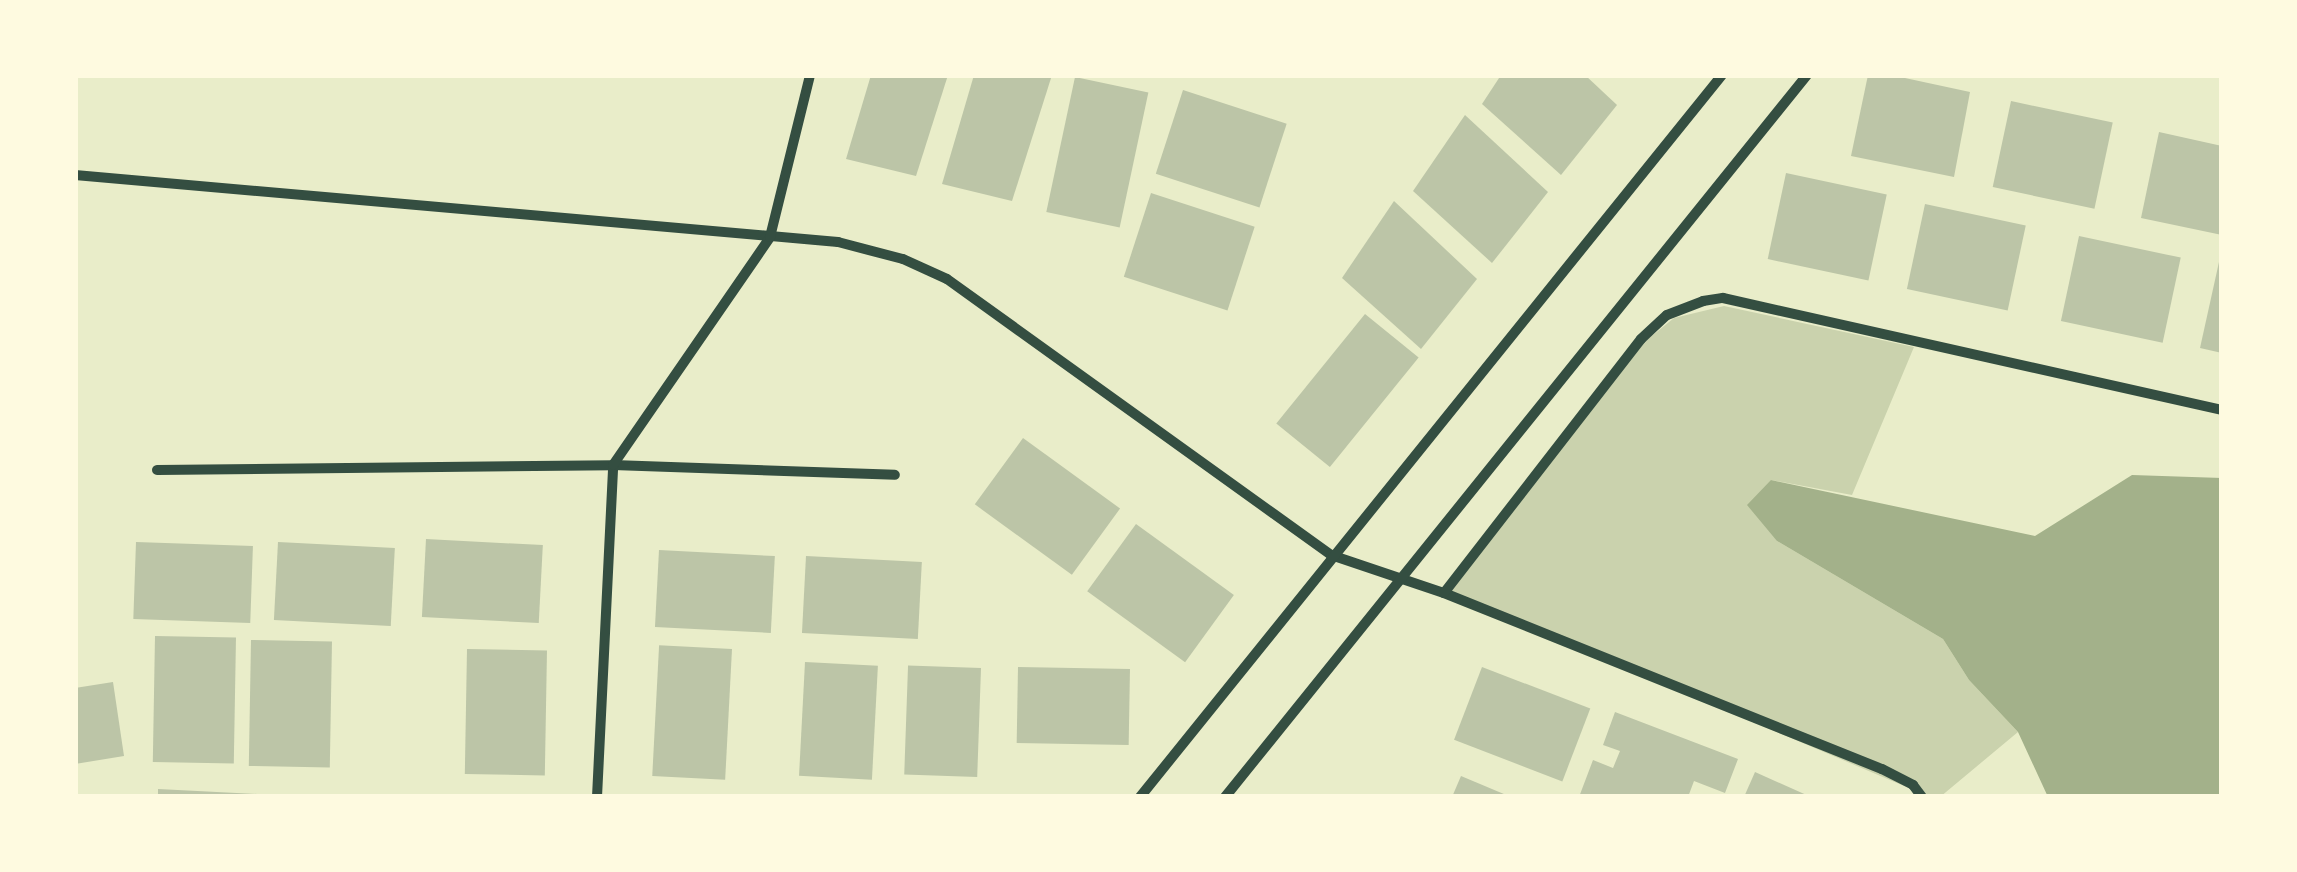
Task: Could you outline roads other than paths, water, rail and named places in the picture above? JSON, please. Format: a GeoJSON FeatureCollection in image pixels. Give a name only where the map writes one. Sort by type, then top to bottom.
{"type":"FeatureCollection","features":[{"type":"Feature","properties":{"kind":"street"},"geometry":{"type":"LineString","coordinates":[[598,797],[613,465],[770,237],[810,75]]}},
{"type":"Feature","properties":{"kind":"street"},"geometry":{"type":"LineString","coordinates":[[1140,797],[1722,75]]}},
{"type":"Feature","properties":{"kind":"street"},"geometry":{"type":"LineString","coordinates":[[1225,797],[1806,75]]}},
{"type":"Feature","properties":{"kind":"street"},"geometry":{"type":"LineString","coordinates":[[75,174],[838,242],[903,260],[947,279],[1332,555],[1444,593],[1882,769],[1913,785],[1922,797]]}},
{"type":"Feature","properties":{"kind":"street"},"geometry":{"type":"LineString","coordinates":[[1444,593],[1640,339],[1667,315],[1703,300],[1723,298],[2222,410]]}},
{"type":"Feature","properties":{"kind":"street"},"geometry":{"type":"LineString","coordinates":[[157,470],[613,465],[894,475]]}}]}
